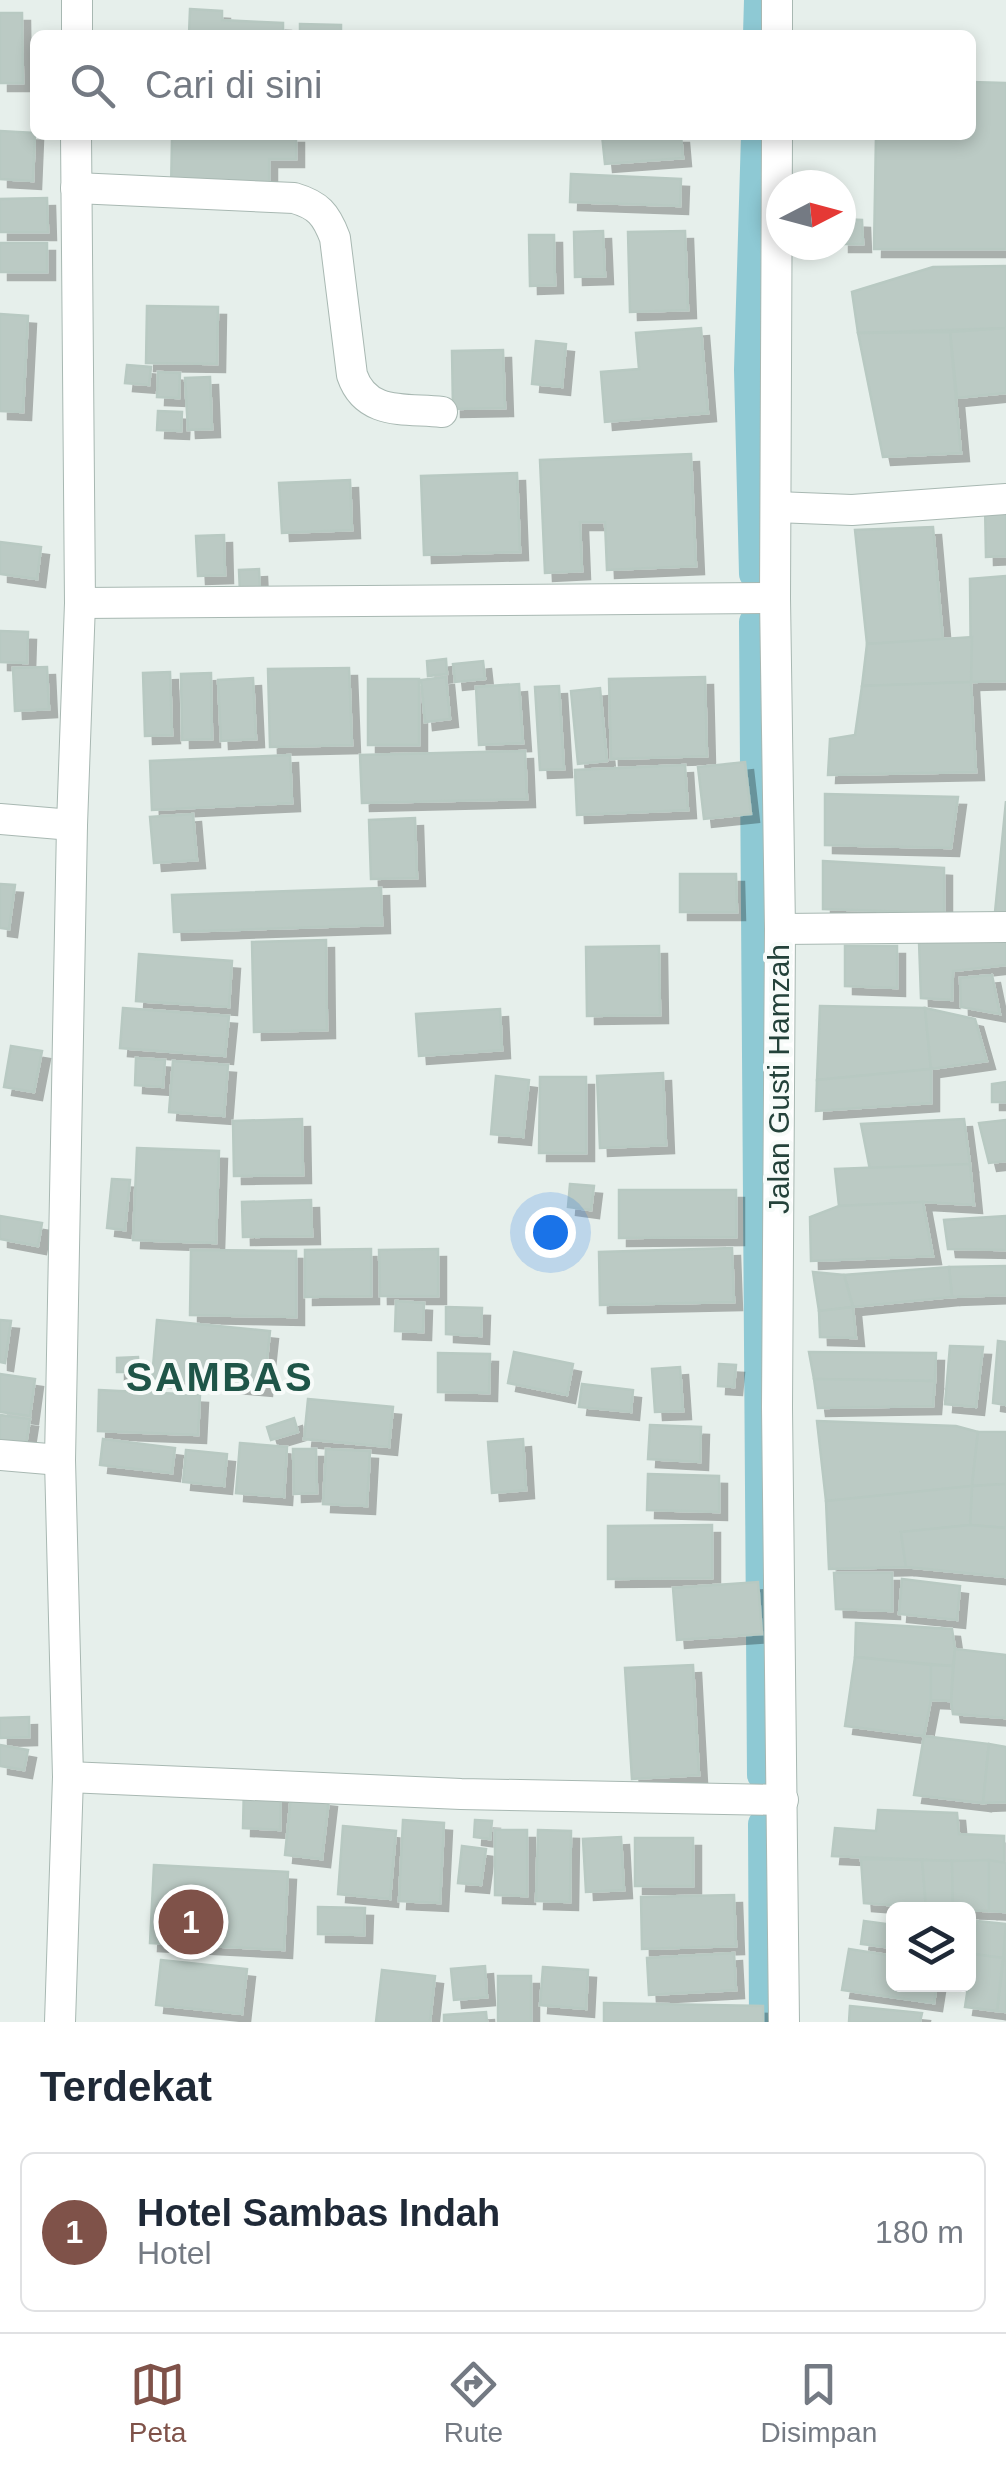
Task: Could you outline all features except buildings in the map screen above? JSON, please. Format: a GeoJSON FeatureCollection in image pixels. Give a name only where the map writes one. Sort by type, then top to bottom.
{"type":"FeatureCollection","features":[{"type":"Feature","properties":{"kind":"street"},"geometry":{"type":"LineString","coordinates":[[77,0],[77,30]]}},
{"type":"Feature","properties":{"kind":"street"},"geometry":{"type":"LineString","coordinates":[[777,0],[777,30]]}},
{"type":"Feature","properties":{"kind":"street"},"geometry":{"type":"LineString","coordinates":[[60,2022],[68,1777],[60,1460],[80,603],[76,140]]}},
{"type":"Feature","properties":{"kind":"street","name":"Jalan Gusti Hamzah"},"geometry":{"type":"LineString","coordinates":[[776,140],[775,598],[780,928],[776,1406],[784,2022]]}},
{"type":"Feature","properties":{"kind":"street"},"geometry":{"type":"LineString","coordinates":[[76,188],[294,198],[315,204],[327,217],[335,238],[352,375],[359,394],[372,405],[442,412]]}},
{"type":"Feature","properties":{"kind":"street"},"geometry":{"type":"LineString","coordinates":[[776,506],[852,510],[1006,498]]}},
{"type":"Feature","properties":{"kind":"street"},"geometry":{"type":"LineString","coordinates":[[80,603],[775,598]]}},
{"type":"Feature","properties":{"kind":"street"},"geometry":{"type":"LineString","coordinates":[[0,818],[72,825]]}},
{"type":"Feature","properties":{"kind":"street"},"geometry":{"type":"LineString","coordinates":[[780,928],[1006,928]]}},
{"type":"Feature","properties":{"kind":"street"},"geometry":{"type":"LineString","coordinates":[[0,1455],[60,1460]]}},
{"type":"Feature","properties":{"kind":"street"},"geometry":{"type":"LineString","coordinates":[[68,1777],[461,1794],[783,1800]]}},
{"type":"Feature","properties":{"kind":"waterway"},"geometry":{"type":"LineString","coordinates":[[758,30],[759,0]]}},
{"type":"Feature","properties":{"kind":"waterway"},"geometry":{"type":"LineString","coordinates":[[754,574],[749,370],[756,140]]}},
{"type":"Feature","properties":{"kind":"waterway"},"geometry":{"type":"LineString","coordinates":[[754,622],[762,1775]]}},
{"type":"Feature","properties":{"kind":"waterway"},"geometry":{"type":"LineString","coordinates":[[763,1824],[764,2022]]}},
{"type":"Feature","properties":{"kind":"place","name":"Hotel Sambas Indah"},"geometry":{"type":"Point","coordinates":[191,1922]}},
{"type":"Feature","properties":{"kind":"district","name":"SAMBAS"},"geometry":{"type":"Point","coordinates":[220,1377]}}]}
